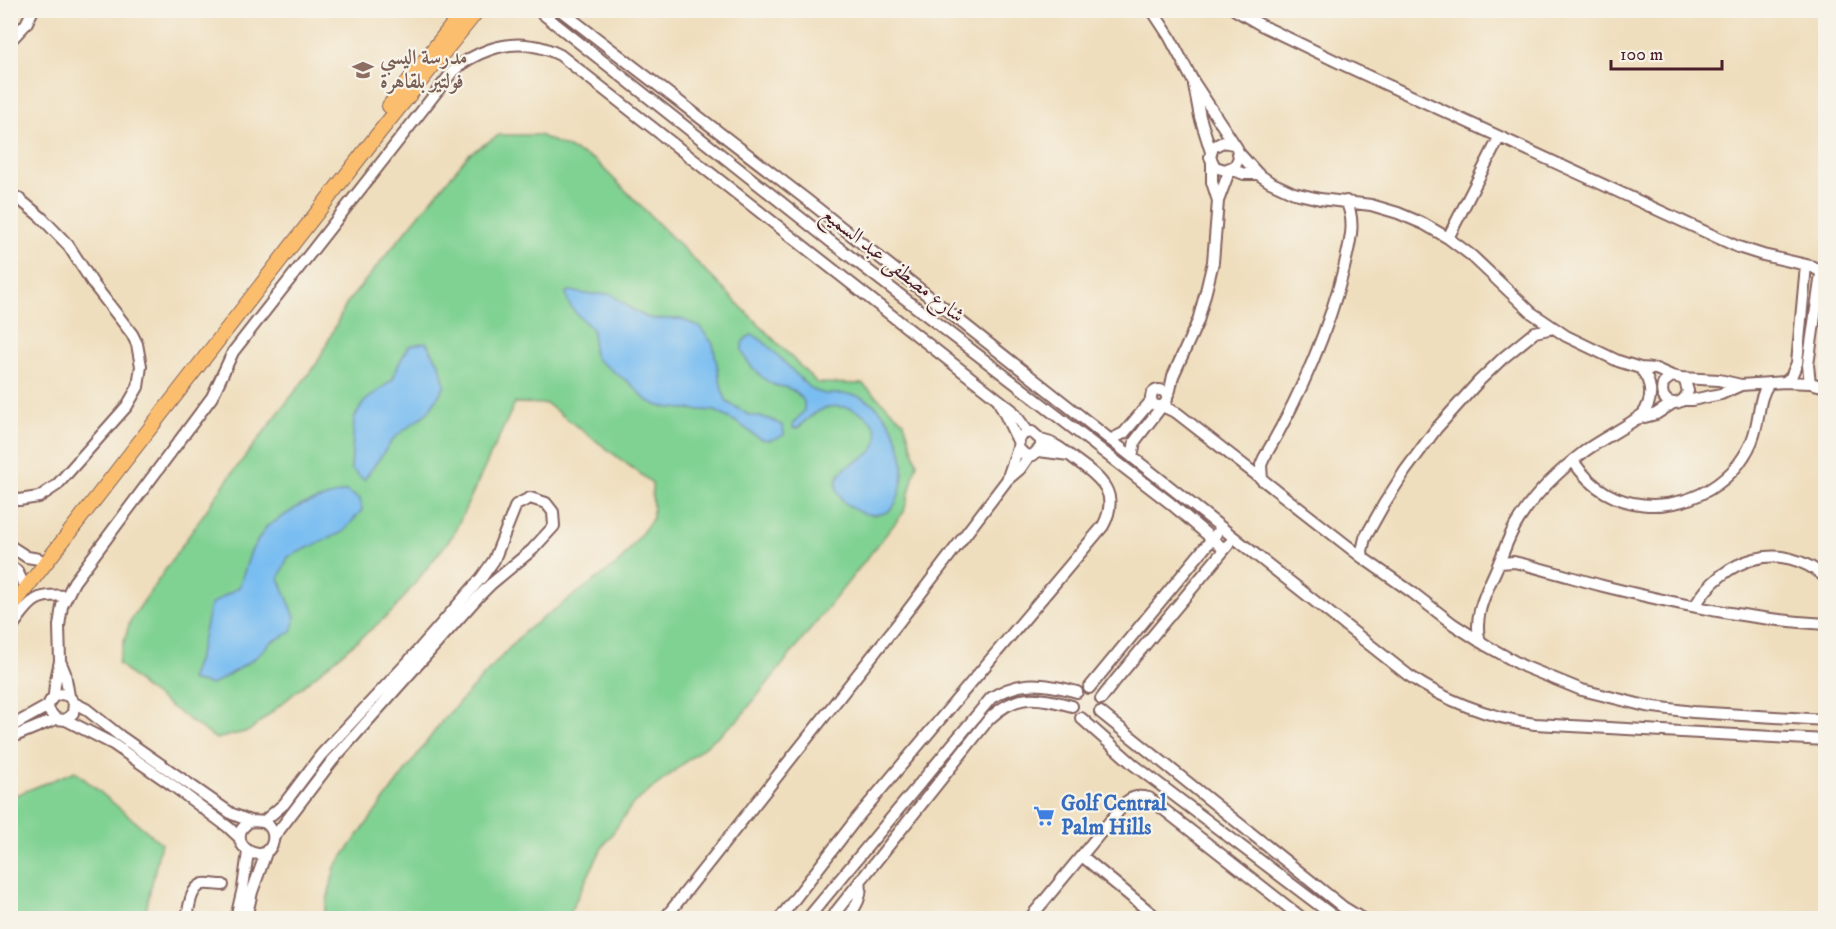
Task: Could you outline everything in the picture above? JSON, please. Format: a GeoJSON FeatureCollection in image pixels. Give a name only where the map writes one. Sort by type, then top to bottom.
{"type":"FeatureCollection","features":[{"type":"Feature","properties":{"kind":"main road"},"geometry":{"type":"LineString","coordinates":[[10,596],[464,10]]}},
{"type":"Feature","properties":{"kind":"main road"},"geometry":{"type":"LineString","coordinates":[[10,609],[378,134],[478,10]]}},
{"type":"Feature","properties":{"kind":"street"},"geometry":{"type":"LineString","coordinates":[[10,41],[26,24],[33,10]]}},
{"type":"Feature","properties":{"kind":"street","name":"شارع مصطفى عبد السميع"},"geometry":{"type":"LineString","coordinates":[[538,10],[873,275],[1161,496],[1224,549]]}},
{"type":"Feature","properties":{"kind":"street","name":"شارع مصطفى عبد السميع"},"geometry":{"type":"LineString","coordinates":[[560,10],[807,200],[1408,675],[1442,696],[1477,711],[1535,724],[1826,740]]}},
{"type":"Feature","properties":{"kind":"street"},"geometry":{"type":"LineString","coordinates":[[1132,457],[1132,449],[1136,441],[1172,383],[1186,349],[1206,291],[1213,262],[1218,201],[1230,169],[1238,163],[1236,149],[1222,123],[1193,81],[1152,10]]}},
{"type":"Feature","properties":{"kind":"street"},"geometry":{"type":"LineString","coordinates":[[1235,10],[1260,25],[1499,138],[1738,247],[1806,265],[1823,274],[1808,365],[1810,383]]}},
{"type":"Feature","properties":{"kind":"street"},"geometry":{"type":"LineString","coordinates":[[274,837],[270,827],[232,814],[116,740],[61,719],[49,711],[48,706],[54,695],[60,661],[59,626],[66,596],[79,574],[212,397],[233,352],[453,71],[472,57],[486,51],[517,45],[532,45],[560,55],[1012,410],[1028,432],[1035,434],[1036,449],[1020,469],[1007,480],[665,918]]}},
{"type":"Feature","properties":{"kind":"street"},"geometry":{"type":"LineString","coordinates":[[1193,81],[1211,157],[1212,182],[1218,201]]}},
{"type":"Feature","properties":{"kind":"street"},"geometry":{"type":"LineString","coordinates":[[1448,238],[1499,138]]}},
{"type":"Feature","properties":{"kind":"street"},"geometry":{"type":"LineString","coordinates":[[1211,157],[1218,143],[1228,142],[1258,174],[1294,193],[1320,199],[1371,205],[1424,224],[1448,238],[1486,269],[1532,313],[1553,328],[1598,353],[1640,368],[1656,369],[1685,381],[1688,391],[1678,401],[1656,414],[1636,419]]}},
{"type":"Feature","properties":{"kind":"street"},"geometry":{"type":"LineString","coordinates":[[1211,157],[1220,169],[1230,169],[1244,174],[1258,174]]}},
{"type":"Feature","properties":{"kind":"street"},"geometry":{"type":"LineString","coordinates":[[10,196],[18,198],[41,217],[68,245],[94,285],[132,334],[137,344],[141,366],[138,387],[127,406],[57,485],[39,497],[10,499]]}},
{"type":"Feature","properties":{"kind":"street"},"geometry":{"type":"LineString","coordinates":[[795,213],[805,210],[807,200]]}},
{"type":"Feature","properties":{"kind":"street"},"geometry":{"type":"LineString","coordinates":[[1262,480],[1264,458],[1298,396],[1321,341],[1341,279],[1353,225],[1346,201]]}},
{"type":"Feature","properties":{"kind":"street"},"geometry":{"type":"LineString","coordinates":[[1353,225],[1371,205]]}},
{"type":"Feature","properties":{"kind":"street"},"geometry":{"type":"LineString","coordinates":[[830,241],[829,230],[838,225]]}},
{"type":"Feature","properties":{"kind":"street"},"geometry":{"type":"LineString","coordinates":[[1785,382],[1791,377],[1797,363],[1806,265]]}},
{"type":"Feature","properties":{"kind":"street"},"geometry":{"type":"LineString","coordinates":[[861,290],[873,275]]}},
{"type":"Feature","properties":{"kind":"street"},"geometry":{"type":"LineString","coordinates":[[1529,336],[1532,313]]}},
{"type":"Feature","properties":{"kind":"street"},"geometry":{"type":"LineString","coordinates":[[1363,558],[1365,538],[1405,471],[1436,429],[1479,381],[1529,336],[1541,330],[1553,328]]}},
{"type":"Feature","properties":{"kind":"street"},"geometry":{"type":"LineString","coordinates":[[1640,368],[1656,391],[1667,401],[1692,400],[1721,394],[1744,385]]}},
{"type":"Feature","properties":{"kind":"street"},"geometry":{"type":"LineString","coordinates":[[1480,642],[1477,628],[1478,614],[1518,521],[1539,494],[1573,462],[1610,434],[1636,419],[1648,407],[1656,391],[1664,382],[1677,377],[1719,380],[1744,385],[1785,382],[1810,383],[1826,387]]}},
{"type":"Feature","properties":{"kind":"street"},"geometry":{"type":"LineString","coordinates":[[1573,462],[1582,475],[1597,487],[1622,500],[1651,505],[1682,501],[1708,491],[1732,473],[1741,462],[1756,427],[1761,397],[1769,383]]}},
{"type":"Feature","properties":{"kind":"street"},"geometry":{"type":"LineString","coordinates":[[1744,385],[1759,408]]}},
{"type":"Feature","properties":{"kind":"street"},"geometry":{"type":"LineString","coordinates":[[1110,440],[1124,433],[1150,401],[1151,393],[1163,399],[1177,413],[1262,480],[1453,624],[1480,642],[1542,675],[1582,690],[1658,708],[1826,720]]}},
{"type":"Feature","properties":{"kind":"street"},"geometry":{"type":"LineString","coordinates":[[780,918],[857,818],[1103,526],[1109,514],[1111,506],[1106,488],[1098,477],[1069,456],[1036,449],[1023,454],[998,399]]}},
{"type":"Feature","properties":{"kind":"street"},"geometry":{"type":"LineString","coordinates":[[1007,480],[1022,435],[1028,432]]}},
{"type":"Feature","properties":{"kind":"street"},"geometry":{"type":"LineString","coordinates":[[1245,466],[1264,458]]}},
{"type":"Feature","properties":{"kind":"street"},"geometry":{"type":"LineString","coordinates":[[246,918],[252,892],[274,837],[332,761],[411,666],[482,577],[494,560],[516,505],[530,498],[546,503],[553,512],[554,526],[551,531],[485,590],[411,666],[321,755],[284,804],[243,828],[241,844],[248,852],[258,854],[267,850]]}},
{"type":"Feature","properties":{"kind":"street"},"geometry":{"type":"LineString","coordinates":[[808,918],[991,698],[1005,689],[1021,684],[1054,686],[1077,692],[1089,688],[1222,527]]}},
{"type":"Feature","properties":{"kind":"street"},"geometry":{"type":"LineString","coordinates":[[1101,699],[1235,538]]}},
{"type":"Feature","properties":{"kind":"street"},"geometry":{"type":"LineString","coordinates":[[1345,544],[1365,538]]}},
{"type":"Feature","properties":{"kind":"street"},"geometry":{"type":"LineString","coordinates":[[1510,538],[1512,549],[1520,564]]}},
{"type":"Feature","properties":{"kind":"street"},"geometry":{"type":"LineString","coordinates":[[10,546],[27,557],[39,559]]}},
{"type":"Feature","properties":{"kind":"street"},"geometry":{"type":"LineString","coordinates":[[1695,606],[1703,594],[1724,573],[1738,564],[1754,559],[1770,556],[1786,558],[1802,563],[1826,578]]}},
{"type":"Feature","properties":{"kind":"street"},"geometry":{"type":"LineString","coordinates":[[1499,563],[1520,564],[1616,589],[1715,610],[1826,624]]}},
{"type":"Feature","properties":{"kind":"street"},"geometry":{"type":"LineString","coordinates":[[10,566],[17,571],[22,581]]}},
{"type":"Feature","properties":{"kind":"street"},"geometry":{"type":"LineString","coordinates":[[1712,585],[1711,597],[1715,610]]}},
{"type":"Feature","properties":{"kind":"street"},"geometry":{"type":"LineString","coordinates":[[10,629],[33,600],[45,596],[66,596]]}},
{"type":"Feature","properties":{"kind":"street"},"geometry":{"type":"LineString","coordinates":[[1453,624],[1467,621],[1478,614]]}},
{"type":"Feature","properties":{"kind":"street"},"geometry":{"type":"LineString","coordinates":[[10,738],[73,713],[72,699],[60,661]]}},
{"type":"Feature","properties":{"kind":"street"},"geometry":{"type":"LineString","coordinates":[[1081,718],[1094,717],[1100,712],[1101,699],[1097,692],[1089,688]]}},
{"type":"Feature","properties":{"kind":"street"},"geometry":{"type":"LineString","coordinates":[[1077,692],[1072,699],[1074,712],[1134,765],[1336,918]]}},
{"type":"Feature","properties":{"kind":"street"},"geometry":{"type":"LineString","coordinates":[[54,695],[62,693],[92,713],[116,740],[240,838]]}},
{"type":"Feature","properties":{"kind":"street"},"geometry":{"type":"LineString","coordinates":[[831,918],[982,728],[999,710],[1011,702],[1024,698],[1039,698],[1072,706]]}},
{"type":"Feature","properties":{"kind":"street"},"geometry":{"type":"LineString","coordinates":[[10,727],[48,706]]}},
{"type":"Feature","properties":{"kind":"street"},"geometry":{"type":"LineString","coordinates":[[1100,712],[1343,907],[1361,918]]}},
{"type":"Feature","properties":{"kind":"street"},"geometry":{"type":"LineString","coordinates":[[1155,781],[1166,765]]}},
{"type":"Feature","properties":{"kind":"street"},"geometry":{"type":"LineString","coordinates":[[1030,918],[1126,802],[1132,797],[1141,796],[1149,798],[1302,918]]}},
{"type":"Feature","properties":{"kind":"street"},"geometry":{"type":"LineString","coordinates":[[881,829],[893,839]]}},
{"type":"Feature","properties":{"kind":"street"},"geometry":{"type":"LineString","coordinates":[[236,918],[248,852]]}},
{"type":"Feature","properties":{"kind":"street"},"geometry":{"type":"LineString","coordinates":[[1082,856],[1150,916]]}},
{"type":"Feature","properties":{"kind":"street"},"geometry":{"type":"LineString","coordinates":[[848,918],[860,897],[862,889],[860,881]]}},
{"type":"Feature","properties":{"kind":"street"},"geometry":{"type":"LineString","coordinates":[[187,918],[193,892],[198,887],[203,884],[223,885]]}},
{"type":"Feature","properties":{"kind":"green space"},"geometry":{"type":"Polygon","coordinates":[[[499,135],[539,135],[595,160],[817,383],[863,384],[904,422],[917,463],[904,512],[739,719],[632,805],[602,848],[567,918],[323,918],[335,867],[442,721],[525,631],[620,562],[653,518],[652,483],[547,404],[515,403],[453,535],[393,611],[249,731],[216,739],[146,689],[118,663],[130,621],[230,476],[317,363],[347,303],[469,154],[499,135]]]}},
{"type":"Feature","properties":{"kind":"green space"},"geometry":{"type":"Polygon","coordinates":[[[75,771],[161,843],[144,918],[11,918],[11,797],[75,771]]]}},
{"type":"Feature","properties":{"kind":"water"},"geometry":{"type":"Polygon","coordinates":[[[566,292],[586,294],[611,294],[646,317],[681,319],[700,327],[713,344],[722,390],[727,402],[749,415],[770,419],[783,426],[784,435],[773,439],[760,439],[738,423],[715,411],[671,408],[646,400],[631,384],[596,359],[593,351],[593,331],[569,304],[566,292]]]}},
{"type":"Feature","properties":{"kind":"water"},"geometry":{"type":"Polygon","coordinates":[[[752,335],[765,343],[812,389],[823,393],[861,397],[881,412],[895,433],[902,457],[902,481],[893,507],[885,513],[866,514],[847,505],[837,489],[840,473],[865,457],[875,447],[877,431],[873,424],[861,413],[844,407],[835,407],[819,411],[798,428],[793,428],[793,424],[804,411],[804,402],[792,390],[766,380],[747,361],[742,346],[745,340],[752,335]]]}},
{"type":"Feature","properties":{"kind":"water"},"geometry":{"type":"Polygon","coordinates":[[[426,342],[440,365],[445,386],[428,412],[394,438],[364,480],[351,469],[354,418],[364,402],[393,379],[409,346],[426,342]]]}},
{"type":"Feature","properties":{"kind":"water"},"geometry":{"type":"Polygon","coordinates":[[[346,491],[360,499],[362,510],[343,532],[288,557],[279,578],[295,617],[292,632],[271,642],[254,659],[212,685],[190,680],[199,655],[210,605],[239,587],[251,551],[266,527],[301,505],[346,491]]]}},
{"type":"Feature","properties":{"kind":"place","name":"مدرسة اليسي فولتير بلقاهرة"},"geometry":{"type":"Point","coordinates":[363,70]}},
{"type":"Feature","properties":{"kind":"place","name":"Golf Central Palm Hills"},"geometry":{"type":"Point","coordinates":[1044,816]}}]}
